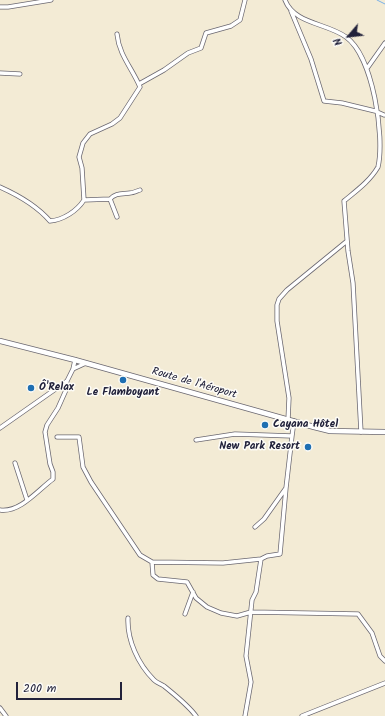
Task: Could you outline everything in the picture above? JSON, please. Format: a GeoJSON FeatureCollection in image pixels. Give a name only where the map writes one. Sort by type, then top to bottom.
{"type":"FeatureCollection","features":[{"type":"Feature","properties":{"kind":"main road","name":"Route de l'Aéroport"},"geometry":{"type":"LineString","coordinates":[[0,341],[86,363],[330,431],[385,432]]}},
{"type":"Feature","properties":{"kind":"street"},"geometry":{"type":"LineString","coordinates":[[0,7],[50,0]]}},
{"type":"Feature","properties":{"kind":"street"},"geometry":{"type":"LineString","coordinates":[[139,84],[164,70],[188,53],[201,48],[206,32],[231,26],[240,20],[245,0]]}},
{"type":"Feature","properties":{"kind":"street"},"geometry":{"type":"LineString","coordinates":[[285,0],[287,6],[301,17],[346,36],[360,52],[368,67],[384,115],[383,152],[378,167],[360,189],[344,201],[347,241],[353,283],[361,432]]}},
{"type":"Feature","properties":{"kind":"street"},"geometry":{"type":"LineString","coordinates":[[291,10],[319,81],[324,101],[347,104],[375,111],[384,115]]}},
{"type":"Feature","properties":{"kind":"street"},"geometry":{"type":"LineString","coordinates":[[0,187],[10,191],[32,205],[50,220],[62,218],[70,214],[84,200],[82,168],[79,157],[83,143],[90,134],[112,124],[120,118],[140,87],[122,55],[119,48],[117,34]]}},
{"type":"Feature","properties":{"kind":"street"},"geometry":{"type":"LineString","coordinates":[[368,67],[385,43]]}},
{"type":"Feature","properties":{"kind":"street"},"geometry":{"type":"LineString","coordinates":[[0,73],[20,74]]}},
{"type":"Feature","properties":{"kind":"street"},"geometry":{"type":"LineString","coordinates":[[84,200],[110,199],[112,196],[123,192],[130,193],[140,190]]}},
{"type":"Feature","properties":{"kind":"street"},"geometry":{"type":"LineString","coordinates":[[110,199],[117,217]]}},
{"type":"Feature","properties":{"kind":"street"},"geometry":{"type":"LineString","coordinates":[[288,420],[289,398],[277,321],[277,305],[279,299],[288,290],[347,241]]}},
{"type":"Feature","properties":{"kind":"street"},"geometry":{"type":"LineString","coordinates":[[0,510],[8,511],[18,507],[52,479],[53,472],[50,464],[45,432],[47,425],[58,408],[66,390],[67,381],[73,370],[75,360]]}},
{"type":"Feature","properties":{"kind":"street"},"geometry":{"type":"LineString","coordinates":[[73,370],[86,363]]}},
{"type":"Feature","properties":{"kind":"street"},"geometry":{"type":"LineString","coordinates":[[0,428],[67,381]]}},
{"type":"Feature","properties":{"kind":"street"},"geometry":{"type":"LineString","coordinates":[[57,437],[78,437],[83,466],[91,482],[140,555],[152,562],[223,563],[261,559],[280,554],[294,421]]}},
{"type":"Feature","properties":{"kind":"street"},"geometry":{"type":"LineString","coordinates":[[196,440],[235,434],[292,436]]}},
{"type":"Feature","properties":{"kind":"street"},"geometry":{"type":"LineString","coordinates":[[15,463],[27,500]]}},
{"type":"Feature","properties":{"kind":"street"},"geometry":{"type":"LineString","coordinates":[[255,527],[264,519],[286,488]]}},
{"type":"Feature","properties":{"kind":"street"},"geometry":{"type":"LineString","coordinates":[[245,716],[251,682],[246,656],[252,600],[256,592],[261,559]]}},
{"type":"Feature","properties":{"kind":"street"},"geometry":{"type":"LineString","coordinates":[[152,562],[153,575],[158,579],[188,582],[196,598],[207,607],[221,613],[237,616],[251,612],[358,614],[372,633],[380,656],[385,661]]}},
{"type":"Feature","properties":{"kind":"street"},"geometry":{"type":"LineString","coordinates":[[184,614],[193,592]]}},
{"type":"Feature","properties":{"kind":"street"},"geometry":{"type":"LineString","coordinates":[[128,618],[130,642],[148,673],[155,681],[172,693],[196,716]]}},
{"type":"Feature","properties":{"kind":"street"},"geometry":{"type":"LineString","coordinates":[[302,716],[385,683]]}},
{"type":"Feature","properties":{"kind":"street"},"geometry":{"type":"LineString","coordinates":[[0,708],[6,716]]}},
{"type":"Feature","properties":{"kind":"waterway"},"geometry":{"type":"LineString","coordinates":[[377,0],[385,4]]}},
{"type":"Feature","properties":{"kind":"place","name":"Le Flamboyant"},"geometry":{"type":"Point","coordinates":[123,380]}},
{"type":"Feature","properties":{"kind":"place","name":"Ô'Relax"},"geometry":{"type":"Point","coordinates":[31,388]}},
{"type":"Feature","properties":{"kind":"place","name":"Cayana Hôtel"},"geometry":{"type":"Point","coordinates":[265,425]}},
{"type":"Feature","properties":{"kind":"place","name":"New Park Resort"},"geometry":{"type":"Point","coordinates":[308,447]}}]}
